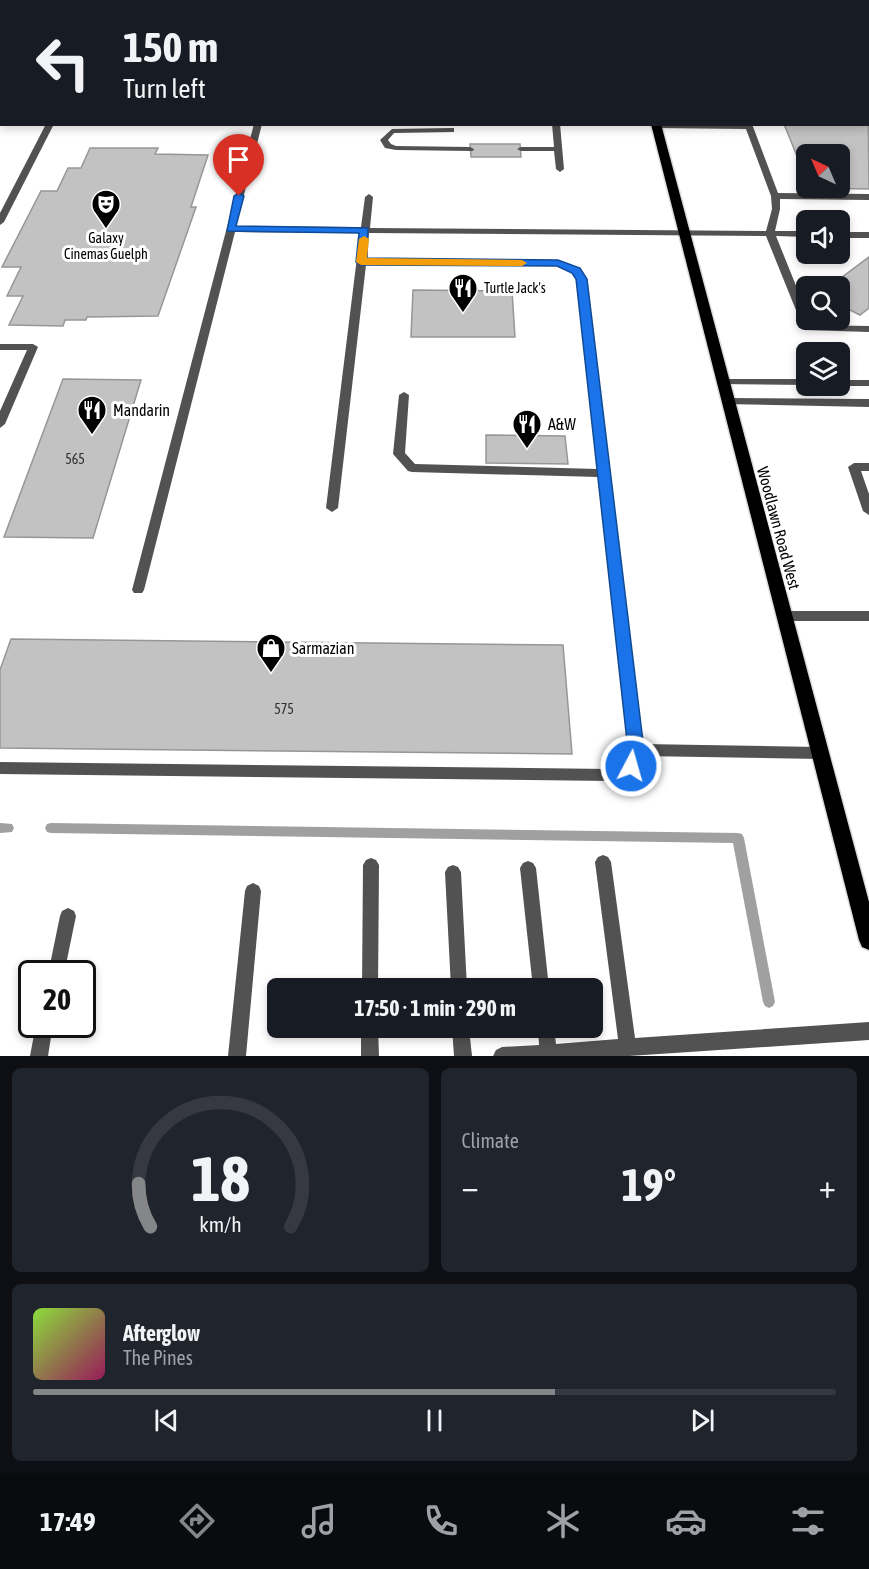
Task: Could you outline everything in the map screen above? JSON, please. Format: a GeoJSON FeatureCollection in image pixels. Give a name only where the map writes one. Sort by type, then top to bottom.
{"type":"FeatureCollection","features":[{"type":"Feature","properties":{"kind":"main road","name":"Woodlawn Road West"},"geometry":{"type":"LineString","coordinates":[[656,126],[869,940]]}},
{"type":"Feature","properties":{"kind":"lane"},"geometry":{"type":"LineString","coordinates":[[0,222],[49,126]]}},
{"type":"Feature","properties":{"kind":"lane"},"geometry":{"type":"LineString","coordinates":[[138,590],[257,126]]}},
{"type":"Feature","properties":{"kind":"lane"},"geometry":{"type":"LineString","coordinates":[[430,148],[456,126]]}},
{"type":"Feature","properties":{"kind":"lane"},"geometry":{"type":"LineString","coordinates":[[556,126],[561,169]]}},
{"type":"Feature","properties":{"kind":"lane"},"geometry":{"type":"LineString","coordinates":[[748,126],[775,196],[776,209],[770,234],[808,328],[869,328]]}},
{"type":"Feature","properties":{"kind":"lane"},"geometry":{"type":"LineString","coordinates":[[451,130],[392,131],[384,140],[388,146],[396,148],[470,149]]}},
{"type":"Feature","properties":{"kind":"lane"},"geometry":{"type":"LineString","coordinates":[[520,149],[558,149]]}},
{"type":"Feature","properties":{"kind":"lane"},"geometry":{"type":"LineString","coordinates":[[775,196],[869,197]]}},
{"type":"Feature","properties":{"kind":"lane"},"geometry":{"type":"LineString","coordinates":[[332,508],[369,197]]}},
{"type":"Feature","properties":{"kind":"lane"},"geometry":{"type":"LineString","coordinates":[[230,229],[796,234]]}},
{"type":"Feature","properties":{"kind":"lane"},"geometry":{"type":"LineString","coordinates":[[850,235],[869,235]]}},
{"type":"Feature","properties":{"kind":"lane"},"geometry":{"type":"LineString","coordinates":[[0,768],[611,775],[631,766],[636,750],[581,279],[576,271],[558,263],[361,262]]}},
{"type":"Feature","properties":{"kind":"lane"},"geometry":{"type":"LineString","coordinates":[[0,346],[33,347],[0,424]]}},
{"type":"Feature","properties":{"kind":"lane"},"geometry":{"type":"LineString","coordinates":[[722,382],[796,382]]}},
{"type":"Feature","properties":{"kind":"lane"},"geometry":{"type":"LineString","coordinates":[[850,382],[869,383]]}},
{"type":"Feature","properties":{"kind":"lane"},"geometry":{"type":"LineString","coordinates":[[404,395],[399,454],[412,468],[604,473]]}},
{"type":"Feature","properties":{"kind":"lane"},"geometry":{"type":"LineString","coordinates":[[728,402],[869,403]]}},
{"type":"Feature","properties":{"kind":"lane"},"geometry":{"type":"LineString","coordinates":[[869,467],[854,467],[869,511]]}},
{"type":"Feature","properties":{"kind":"lane"},"geometry":{"type":"LineString","coordinates":[[783,616],[869,616]]}},
{"type":"Feature","properties":{"kind":"lane"},"geometry":{"type":"LineString","coordinates":[[636,750],[819,753]]}},
{"type":"Feature","properties":{"kind":"lane"},"geometry":{"type":"LineString","coordinates":[[603,862],[628,1047]]}},
{"type":"Feature","properties":{"kind":"lane"},"geometry":{"type":"LineString","coordinates":[[370,978],[371,865]]}},
{"type":"Feature","properties":{"kind":"lane"},"geometry":{"type":"LineString","coordinates":[[528,868],[541,978]]}},
{"type":"Feature","properties":{"kind":"lane"},"geometry":{"type":"LineString","coordinates":[[453,872],[458,978]]}},
{"type":"Feature","properties":{"kind":"lane"},"geometry":{"type":"LineString","coordinates":[[237,1056],[253,891]]}},
{"type":"Feature","properties":{"kind":"lane"},"geometry":{"type":"LineString","coordinates":[[59,960],[68,916]]}},
{"type":"Feature","properties":{"kind":"lane"},"geometry":{"type":"LineString","coordinates":[[502,1056],[869,1031]]}},
{"type":"Feature","properties":{"kind":"lane"},"geometry":{"type":"LineString","coordinates":[[39,1056],[42,1038]]}},
{"type":"Feature","properties":{"kind":"lane"},"geometry":{"type":"LineString","coordinates":[[370,1038],[370,1056]]}},
{"type":"Feature","properties":{"kind":"lane"},"geometry":{"type":"LineString","coordinates":[[462,1038],[463,1056]]}},
{"type":"Feature","properties":{"kind":"lane"},"geometry":{"type":"LineString","coordinates":[[547,1038],[549,1053]]}},
{"type":"Feature","properties":{"kind":"building"},"geometry":{"type":"Polygon","coordinates":[[[785,126],[868,126],[869,189],[850,189],[850,144],[796,144],[796,154],[785,126]]]}},
{"type":"Feature","properties":{"kind":"building"},"geometry":{"type":"Polygon","coordinates":[[[470,144],[520,144],[521,157],[471,157],[470,144]]]}},
{"type":"Feature","properties":{"kind":"building","name":"Galaxy Cinemas Guelph"},"geometry":{"type":"Polygon","coordinates":[[[90,148],[158,148],[155,154],[208,155],[191,207],[196,207],[158,316],[87,317],[86,320],[65,320],[63,326],[9,325],[23,296],[7,296],[21,267],[2,267],[41,191],[57,191],[68,168],[81,168],[90,148]]]}},
{"type":"Feature","properties":{"kind":"building"},"geometry":{"type":"Polygon","coordinates":[[[869,257],[869,308],[860,315],[850,310],[850,276],[843,276],[869,257]]]}},
{"type":"Feature","properties":{"kind":"building","name":"Turtle Jack's"},"geometry":{"type":"Polygon","coordinates":[[[413,290],[512,291],[515,337],[411,337],[413,290]]]}},
{"type":"Feature","properties":{"kind":"building"},"geometry":{"type":"Polygon","coordinates":[[[63,379],[141,380],[93,538],[4,537],[63,379]]]}},
{"type":"Feature","properties":{"kind":"building","name":"A&W"},"geometry":{"type":"Polygon","coordinates":[[[486,435],[565,436],[568,464],[486,463],[486,435]]]}},
{"type":"Feature","properties":{"kind":"building"},"geometry":{"type":"Polygon","coordinates":[[[11,639],[563,645],[572,754],[0,748],[0,670],[11,639]]]}},
{"type":"Feature","properties":{"kind":"waterway"},"geometry":{"type":"LineString","coordinates":[[0,828],[8,828]]}},
{"type":"Feature","properties":{"kind":"waterway"},"geometry":{"type":"LineString","coordinates":[[51,828],[738,838],[769,1002]]}},
{"type":"Feature","properties":{"kind":"slow traffic"},"geometry":{"type":"LineString","coordinates":[[364,239],[361,262],[522,263]]}},
{"type":"Feature","properties":{"kind":"place","name":"Galaxy Cinemas Guelph"},"geometry":{"type":"Point","coordinates":[106,230]}},
{"type":"Feature","properties":{"kind":"place","name":"Turtle Jack's"},"geometry":{"type":"Point","coordinates":[463,314]}},
{"type":"Feature","properties":{"kind":"place","name":"Mandarin"},"geometry":{"type":"Point","coordinates":[92,436]}},
{"type":"Feature","properties":{"kind":"place","name":"A&W"},"geometry":{"type":"Point","coordinates":[527,450]}},
{"type":"Feature","properties":{"kind":"place","name":"Sarmazian"},"geometry":{"type":"Point","coordinates":[271,674]}},
{"type":"Feature","properties":{"kind":"route"},"geometry":{"type":"LineString","coordinates":[[239,196],[230,229],[365,230],[361,262],[558,263],[576,271],[581,279],[636,750],[631,766]]}}]}
